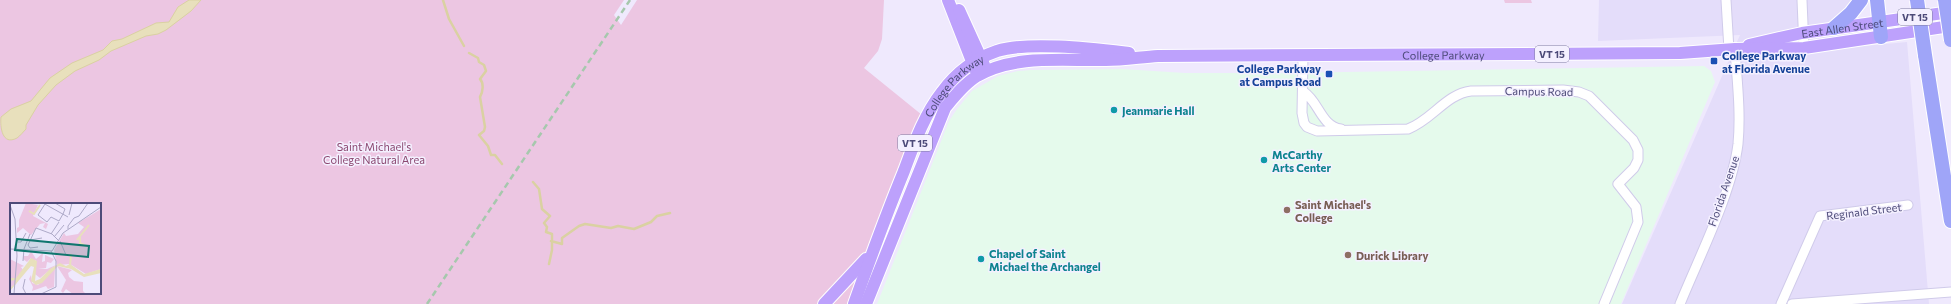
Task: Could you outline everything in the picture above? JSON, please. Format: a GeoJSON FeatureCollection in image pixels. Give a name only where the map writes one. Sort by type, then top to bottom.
{"type":"FeatureCollection","features":[{"type":"Feature","properties":{"kind":"highway"},"geometry":{"type":"LineString","coordinates":[[1834,28],[1851,13],[1861,0]]}},
{"type":"Feature","properties":{"kind":"highway"},"geometry":{"type":"LineString","coordinates":[[1877,0],[1881,37]]}},
{"type":"Feature","properties":{"kind":"highway"},"geometry":{"type":"LineString","coordinates":[[1917,0],[1951,221]]}},
{"type":"Feature","properties":{"kind":"highway"},"geometry":{"type":"LineString","coordinates":[[1945,0],[1951,40]]}},
{"type":"Feature","properties":{"kind":"main road"},"geometry":{"type":"LineString","coordinates":[[948,0],[982,73]]}},
{"type":"Feature","properties":{"kind":"main road"},"geometry":{"type":"LineString","coordinates":[[952,0],[958,8],[976,60]]}},
{"type":"Feature","properties":{"kind":"main road","name":"East Allen Street"},"geometry":{"type":"LineString","coordinates":[[1732,50],[1802,33],[1951,12]]}},
{"type":"Feature","properties":{"kind":"main road","name":"East Allen Street"},"geometry":{"type":"LineString","coordinates":[[1732,50],[1804,48],[1951,26]]}},
{"type":"Feature","properties":{"kind":"main road","name":"College Parkway"},"geometry":{"type":"LineString","coordinates":[[854,304],[912,150],[934,102],[951,81],[976,60],[1007,49],[1030,47],[1112,51],[1158,56]]}},
{"type":"Feature","properties":{"kind":"main road","name":"College Parkway"},"geometry":{"type":"LineString","coordinates":[[866,304],[945,108],[960,91],[982,73],[1004,65],[1022,62],[1108,60],[1158,56],[1680,53],[1732,50]]}},
{"type":"Feature","properties":{"kind":"main road"},"geometry":{"type":"LineString","coordinates":[[825,303],[855,273],[875,246]]}},
{"type":"Feature","properties":{"kind":"main road"},"geometry":{"type":"LineString","coordinates":[[825,303],[840,304]]}},
{"type":"Feature","properties":{"kind":"street","name":"Florida Avenue"},"geometry":{"type":"LineString","coordinates":[[1680,304],[1716,215],[1734,163],[1739,125],[1726,0]]}},
{"type":"Feature","properties":{"kind":"street"},"geometry":{"type":"LineString","coordinates":[[1802,0],[1802,33],[1804,48]]}},
{"type":"Feature","properties":{"kind":"street","name":"Campus Road"},"geometry":{"type":"LineString","coordinates":[[1303,56],[1304,92],[1302,113],[1304,123],[1311,130],[1326,132],[1408,129],[1420,123],[1453,97],[1466,91],[1563,90],[1573,91],[1589,96],[1633,140],[1636,144],[1638,155],[1634,168],[1618,184],[1636,207],[1638,222],[1604,304]]}},
{"type":"Feature","properties":{"kind":"street","name":"Campus Road"},"geometry":{"type":"LineString","coordinates":[[1304,92],[1312,99],[1329,124],[1337,128],[1349,130]]}},
{"type":"Feature","properties":{"kind":"street","name":"Reginald Street"},"geometry":{"type":"LineString","coordinates":[[1781,304],[1820,216],[1908,205]]}},
{"type":"Feature","properties":{"kind":"street"},"geometry":{"type":"LineString","coordinates":[[1792,304],[1928,299],[1951,292]]}},
{"type":"Feature","properties":{"kind":"shaded area"},"geometry":{"type":"Polygon","coordinates":[[[189,0],[201,0],[191,11],[166,30],[158,34],[146,36],[111,51],[99,60],[75,71],[56,85],[38,105],[26,125],[26,129],[17,138],[8,140],[5,138],[1,126],[1,117],[11,109],[31,101],[50,78],[72,63],[103,50],[112,41],[122,39],[156,23],[169,22],[178,7],[189,0]]]}},
{"type":"Feature","properties":{"kind":"shaded area"},"geometry":{"type":"Polygon","coordinates":[[[1599,0],[1852,0],[1853,47],[1907,42],[1929,304],[1622,304],[1740,35],[1598,41],[1599,0]]]}},
{"type":"Feature","properties":{"kind":"shaded area","name":"Saint Michael's College"},"geometry":{"type":"Polygon","coordinates":[[[1704,66],[1711,71],[1715,82],[1621,304],[877,304],[949,121],[972,91],[998,76],[1018,71],[1031,70],[1123,69],[1185,73],[1284,73],[1704,66]]]}},
{"type":"Feature","properties":{"kind":"green space","name":"Saint Michael's College Natural Area"},"geometry":{"type":"Polygon","coordinates":[[[0,0],[624,0],[614,15],[621,25],[637,0],[884,0],[882,39],[878,51],[864,68],[922,115],[847,304],[0,304],[0,0]]]}},
{"type":"Feature","properties":{"kind":"green space"},"geometry":{"type":"Polygon","coordinates":[[[1504,0],[1531,0],[1532,3],[1505,3],[1504,0]]]}},
{"type":"Feature","properties":{"kind":"waterway"},"geometry":{"type":"LineString","coordinates":[[443,0],[449,19],[464,46]]}},
{"type":"Feature","properties":{"kind":"waterway"},"geometry":{"type":"LineString","coordinates":[[469,53],[478,58],[479,62],[484,65],[486,71],[480,79],[483,85],[480,97],[485,127],[484,131],[479,135],[488,146],[491,155],[495,155],[502,164]]}},
{"type":"Feature","properties":{"kind":"waterway"},"geometry":{"type":"LineString","coordinates":[[533,182],[539,189],[542,209],[550,216],[544,223],[547,227],[546,232],[552,234],[552,250],[549,264]]}},
{"type":"Feature","properties":{"kind":"waterway"},"geometry":{"type":"LineString","coordinates":[[551,241],[562,244],[562,238],[579,226],[585,224],[611,228],[618,226],[634,229],[651,222],[657,216],[670,213]]}},
{"type":"Feature","properties":{"kind":"railway"},"geometry":{"type":"LineString","coordinates":[[427,304],[630,0]]}},
{"type":"Feature","properties":{"kind":"place","name":"College Parkway at Florida Avenue"},"geometry":{"type":"Point","coordinates":[1714,61]}},
{"type":"Feature","properties":{"kind":"place","name":"College Parkway at Campus Road"},"geometry":{"type":"Point","coordinates":[1329,74]}},
{"type":"Feature","properties":{"kind":"place","name":"Jeanmarie Hall"},"geometry":{"type":"Point","coordinates":[1114,110]}},
{"type":"Feature","properties":{"kind":"place","name":"McCarthy Arts Center"},"geometry":{"type":"Point","coordinates":[1264,160]}},
{"type":"Feature","properties":{"kind":"place","name":"Saint Michael's College"},"geometry":{"type":"Point","coordinates":[1287,210]}},
{"type":"Feature","properties":{"kind":"place","name":"Durick Library"},"geometry":{"type":"Point","coordinates":[1348,255]}},
{"type":"Feature","properties":{"kind":"place","name":"Chapel of Saint Michael the Archangel"},"geometry":{"type":"Point","coordinates":[981,259]}}]}
